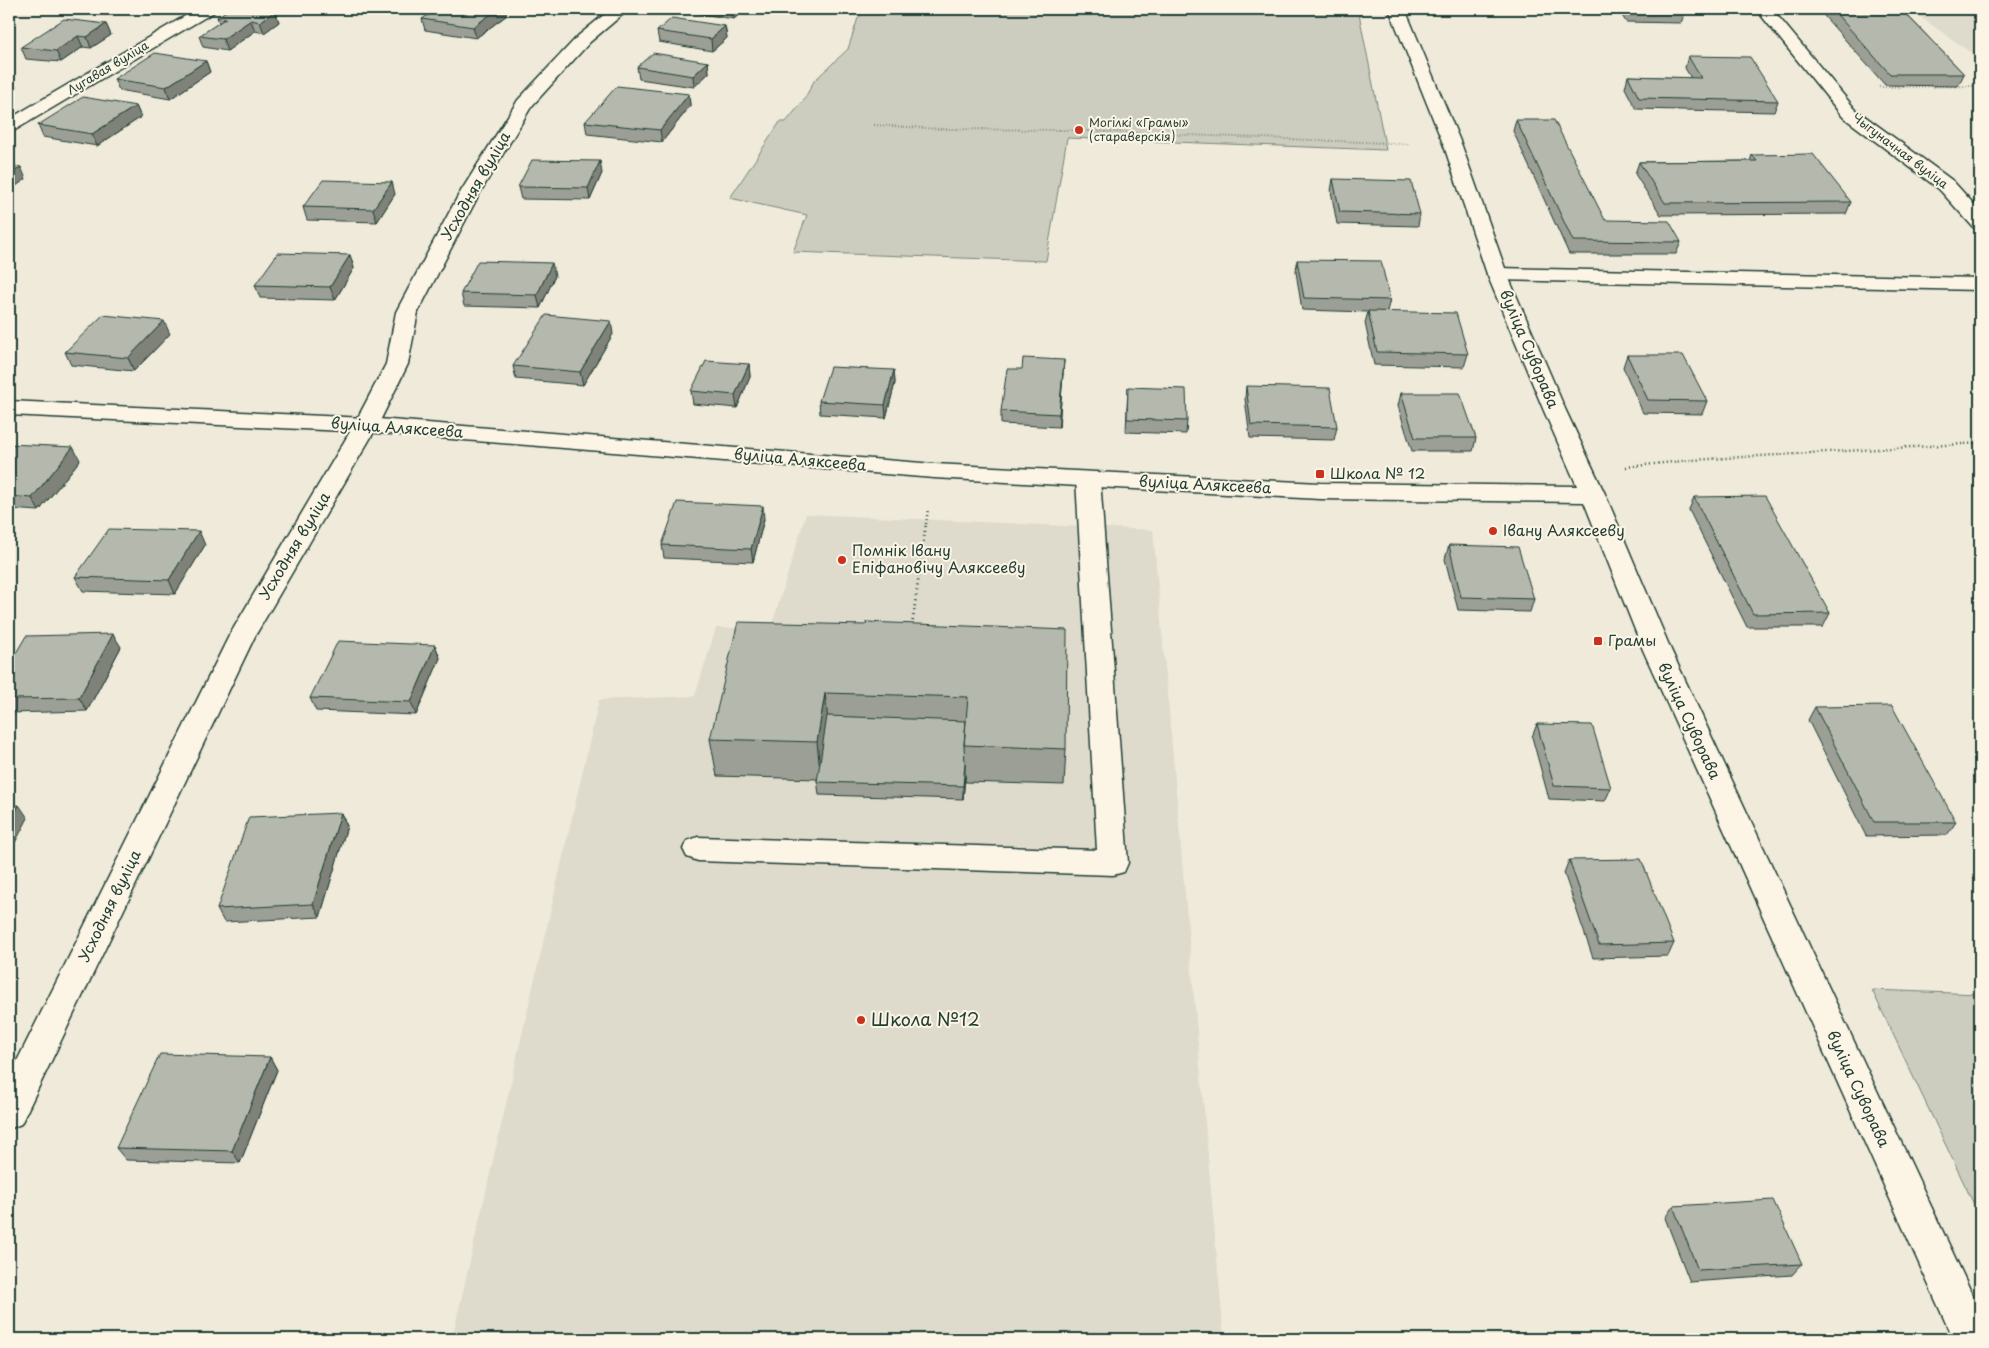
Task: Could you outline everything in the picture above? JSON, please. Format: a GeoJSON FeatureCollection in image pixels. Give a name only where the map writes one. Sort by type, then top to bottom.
{"type":"FeatureCollection","features":[{"type":"Feature","properties":{"kind":"street","name":"Лугавая вуліца"},"geometry":{"type":"LineString","coordinates":[[9,126],[208,9]]}},
{"type":"Feature","properties":{"kind":"street","name":"Усходняя вуліца"},"geometry":{"type":"LineString","coordinates":[[9,1113],[242,636],[366,425],[397,364],[408,312],[468,196],[524,104],[584,40],[621,9]]}},
{"type":"Feature","properties":{"kind":"street","name":"вуліца Суворава"},"geometry":{"type":"LineString","coordinates":[[1397,9],[1453,146],[1497,274],[1555,411],[1588,483],[1657,650],[1973,1339]]}},
{"type":"Feature","properties":{"kind":"street","name":"Чыгуначная вуліца"},"geometry":{"type":"LineString","coordinates":[[1764,9],[1849,113],[1946,184],[1980,223]]}},
{"type":"Feature","properties":{"kind":"street"},"geometry":{"type":"LineString","coordinates":[[1497,274],[1980,284]]}},
{"type":"Feature","properties":{"kind":"street","name":"вуліца Аляксеева"},"geometry":{"type":"LineString","coordinates":[[9,408],[366,425],[934,471],[1320,491],[1588,483]]}},
{"type":"Feature","properties":{"kind":"street"},"geometry":{"type":"LineString","coordinates":[[698,849],[1113,863],[1088,479]]}},
{"type":"Feature","properties":{"kind":"path"},"geometry":{"type":"LineString","coordinates":[[1829,88],[1980,86]]}},
{"type":"Feature","properties":{"kind":"path"},"geometry":{"type":"LineString","coordinates":[[874,125],[942,129],[1063,130],[1453,146]]}},
{"type":"Feature","properties":{"kind":"path"},"geometry":{"type":"LineString","coordinates":[[1588,483],[1692,460],[1980,443]]}},
{"type":"Feature","properties":{"kind":"path"},"geometry":{"type":"LineString","coordinates":[[911,632],[934,471]]}},
{"type":"Feature","properties":{"kind":"shaded area","name":"Могілкі «Грамы» (стараверскія)"},"geometry":{"type":"Polygon","coordinates":[[[868,9],[1358,9],[1386,150],[1067,138],[1046,261],[793,252],[807,215],[730,198],[780,122],[786,122],[804,100],[814,81],[848,49],[858,18],[868,9]]]}},
{"type":"Feature","properties":{"kind":"shaded area"},"geometry":{"type":"Polygon","coordinates":[[[1909,9],[1980,9],[1980,59],[1909,9]]]}},
{"type":"Feature","properties":{"kind":"shaded area","name":"Школа №12"},"geometry":{"type":"Polygon","coordinates":[[[806,514],[1153,530],[1224,1339],[452,1339],[599,700],[695,696],[716,628],[771,628],[806,514]]]}},
{"type":"Feature","properties":{"kind":"shaded area"},"geometry":{"type":"Polygon","coordinates":[[[1872,990],[1980,994],[1980,1217],[1872,990]]]}},
{"type":"Feature","properties":{"kind":"building"},"geometry":{"type":"Polygon","coordinates":[[[229,9],[275,11],[260,22],[251,20],[223,39],[199,36],[226,18],[217,17],[229,9]]]}},
{"type":"Feature","properties":{"kind":"building"},"geometry":{"type":"Polygon","coordinates":[[[437,9],[498,9],[473,27],[422,19],[437,9]]]}},
{"type":"Feature","properties":{"kind":"building"},"geometry":{"type":"Polygon","coordinates":[[[1628,9],[1683,9],[1685,12],[1629,11],[1628,9]]]}},
{"type":"Feature","properties":{"kind":"building"},"geometry":{"type":"Polygon","coordinates":[[[1832,9],[1901,9],[1964,74],[1890,74],[1832,9]]]}},
{"type":"Feature","properties":{"kind":"building"},"geometry":{"type":"Polygon","coordinates":[[[672,18],[725,26],[711,39],[657,31],[672,18]]]}},
{"type":"Feature","properties":{"kind":"building"},"geometry":{"type":"Polygon","coordinates":[[[64,19],[106,24],[87,37],[78,36],[56,51],[21,47],[64,19]]]}},
{"type":"Feature","properties":{"kind":"building"},"geometry":{"type":"Polygon","coordinates":[[[155,53],[206,61],[166,87],[114,79],[155,53]]]}},
{"type":"Feature","properties":{"kind":"building"},"geometry":{"type":"Polygon","coordinates":[[[653,53],[708,62],[693,76],[637,67],[653,53]]]}},
{"type":"Feature","properties":{"kind":"building"},"geometry":{"type":"Polygon","coordinates":[[[1688,56],[1750,57],[1778,101],[1639,98],[1628,76],[1701,78],[1688,56]]]}},
{"type":"Feature","properties":{"kind":"building"},"geometry":{"type":"Polygon","coordinates":[[[617,86],[689,94],[660,130],[585,122],[617,86]]]}},
{"type":"Feature","properties":{"kind":"building"},"geometry":{"type":"Polygon","coordinates":[[[83,97],[136,106],[92,134],[38,125],[83,97]]]}},
{"type":"Feature","properties":{"kind":"building"},"geometry":{"type":"Polygon","coordinates":[[[1516,120],[1554,120],[1605,220],[1669,221],[1681,242],[1573,241],[1516,120]]]}},
{"type":"Feature","properties":{"kind":"building"},"geometry":{"type":"Polygon","coordinates":[[[1813,154],[1851,202],[1665,203],[1639,162],[1757,161],[1752,155],[1813,154]]]}},
{"type":"Feature","properties":{"kind":"building"},"geometry":{"type":"Polygon","coordinates":[[[532,160],[600,161],[588,188],[518,187],[532,160]]]}},
{"type":"Feature","properties":{"kind":"building"},"geometry":{"type":"Polygon","coordinates":[[[9,165],[21,167],[9,175],[9,165]]]}},
{"type":"Feature","properties":{"kind":"building"},"geometry":{"type":"Polygon","coordinates":[[[1333,179],[1411,181],[1420,214],[1340,212],[1333,179]]]}},
{"type":"Feature","properties":{"kind":"building"},"geometry":{"type":"Polygon","coordinates":[[[323,180],[392,182],[373,209],[303,207],[323,180]]]}},
{"type":"Feature","properties":{"kind":"building"},"geometry":{"type":"Polygon","coordinates":[[[278,253],[350,255],[330,287],[255,285],[278,253]]]}},
{"type":"Feature","properties":{"kind":"building"},"geometry":{"type":"Polygon","coordinates":[[[1297,260],[1381,261],[1390,300],[1304,298],[1297,260]]]}},
{"type":"Feature","properties":{"kind":"building"},"geometry":{"type":"Polygon","coordinates":[[[478,261],[552,263],[537,295],[461,293],[478,261]]]}},
{"type":"Feature","properties":{"kind":"building"},"geometry":{"type":"Polygon","coordinates":[[[1368,311],[1456,313],[1468,354],[1377,352],[1368,311]]]}},
{"type":"Feature","properties":{"kind":"building"},"geometry":{"type":"Polygon","coordinates":[[[103,315],[164,321],[128,358],[65,352],[103,315]]]}},
{"type":"Feature","properties":{"kind":"building"},"geometry":{"type":"Polygon","coordinates":[[[546,315],[611,321],[580,372],[513,366],[546,315]]]}},
{"type":"Feature","properties":{"kind":"building"},"geometry":{"type":"Polygon","coordinates":[[[1627,355],[1683,355],[1707,401],[1648,400],[1627,355]]]}},
{"type":"Feature","properties":{"kind":"building"},"geometry":{"type":"Polygon","coordinates":[[[1023,358],[1064,360],[1059,414],[1001,411],[1007,369],[1022,369],[1023,358]]]}},
{"type":"Feature","properties":{"kind":"building"},"geometry":{"type":"Polygon","coordinates":[[[706,361],[749,364],[735,395],[691,391],[706,361]]]}},
{"type":"Feature","properties":{"kind":"building"},"geometry":{"type":"Polygon","coordinates":[[[830,367],[894,370],[885,405],[819,401],[830,367]]]}},
{"type":"Feature","properties":{"kind":"building"},"geometry":{"type":"Polygon","coordinates":[[[1246,386],[1330,388],[1337,427],[1251,425],[1246,386]]]}},
{"type":"Feature","properties":{"kind":"building"},"geometry":{"type":"Polygon","coordinates":[[[1128,387],[1186,389],[1187,421],[1127,419],[1128,387]]]}},
{"type":"Feature","properties":{"kind":"building"},"geometry":{"type":"Polygon","coordinates":[[[1401,393],[1460,393],[1476,438],[1415,438],[1401,393]]]}},
{"type":"Feature","properties":{"kind":"building"},"geometry":{"type":"Polygon","coordinates":[[[9,444],[73,447],[32,498],[9,496],[9,444]]]}},
{"type":"Feature","properties":{"kind":"building"},"geometry":{"type":"Polygon","coordinates":[[[1765,496],[1830,613],[1753,614],[1694,497],[1765,496]]]}},
{"type":"Feature","properties":{"kind":"building"},"geometry":{"type":"Polygon","coordinates":[[[677,502],[763,506],[751,549],[662,545],[677,502]]]}},
{"type":"Feature","properties":{"kind":"building"},"geometry":{"type":"Polygon","coordinates":[[[109,529],[199,531],[169,580],[75,577],[109,529]]]}},
{"type":"Feature","properties":{"kind":"building"},"geometry":{"type":"Polygon","coordinates":[[[1449,545],[1518,547],[1534,599],[1461,597],[1449,545]]]}},
{"type":"Feature","properties":{"kind":"building"},"geometry":{"type":"Polygon","coordinates":[[[738,622],[866,625],[867,622],[1067,630],[1066,749],[964,745],[968,697],[825,693],[817,742],[710,739],[738,622]]]}},
{"type":"Feature","properties":{"kind":"building"},"geometry":{"type":"Polygon","coordinates":[[[113,634],[79,698],[9,699],[9,665],[26,636],[113,634]]]}},
{"type":"Feature","properties":{"kind":"building"},"geometry":{"type":"Polygon","coordinates":[[[338,641],[435,645],[411,702],[310,698],[338,641]]]}},
{"type":"Feature","properties":{"kind":"building"},"geometry":{"type":"Polygon","coordinates":[[[1892,706],[1956,822],[1874,822],[1815,707],[1892,706]]]}},
{"type":"Feature","properties":{"kind":"building"},"geometry":{"type":"Polygon","coordinates":[[[827,716],[966,721],[963,786],[817,782],[827,716]]]}},
{"type":"Feature","properties":{"kind":"building"},"geometry":{"type":"Polygon","coordinates":[[[1537,724],[1592,725],[1611,788],[1554,786],[1537,724]]]}},
{"type":"Feature","properties":{"kind":"building"},"geometry":{"type":"Polygon","coordinates":[[[9,805],[19,805],[9,824],[9,805]]]}},
{"type":"Feature","properties":{"kind":"building"},"geometry":{"type":"Polygon","coordinates":[[[341,813],[313,904],[217,909],[249,817],[341,813]]]}},
{"type":"Feature","properties":{"kind":"building"},"geometry":{"type":"Polygon","coordinates":[[[1641,859],[1674,943],[1599,945],[1569,860],[1641,859]]]}},
{"type":"Feature","properties":{"kind":"building"},"geometry":{"type":"Polygon","coordinates":[[[160,1054],[270,1057],[232,1151],[116,1148],[160,1054]]]}},
{"type":"Feature","properties":{"kind":"building"},"geometry":{"type":"Polygon","coordinates":[[[1773,1200],[1802,1264],[1698,1270],[1673,1206],[1773,1200]]]}},
{"type":"Feature","properties":{"kind":"place","name":"Могілкі «Грамы» (стараверскія)"},"geometry":{"type":"Point","coordinates":[1079,130]}},
{"type":"Feature","properties":{"kind":"place","name":"Школа № 12"},"geometry":{"type":"Point","coordinates":[1320,474]}},
{"type":"Feature","properties":{"kind":"place","name":"Івану Аляксееву"},"geometry":{"type":"Point","coordinates":[1493,531]}},
{"type":"Feature","properties":{"kind":"place","name":"Помнік Івану Епіфановічу Аляксееву"},"geometry":{"type":"Point","coordinates":[842,560]}},
{"type":"Feature","properties":{"kind":"place","name":"Грамы"},"geometry":{"type":"Point","coordinates":[1598,641]}},
{"type":"Feature","properties":{"kind":"place","name":"Школа №12"},"geometry":{"type":"Point","coordinates":[861,1020]}}]}
